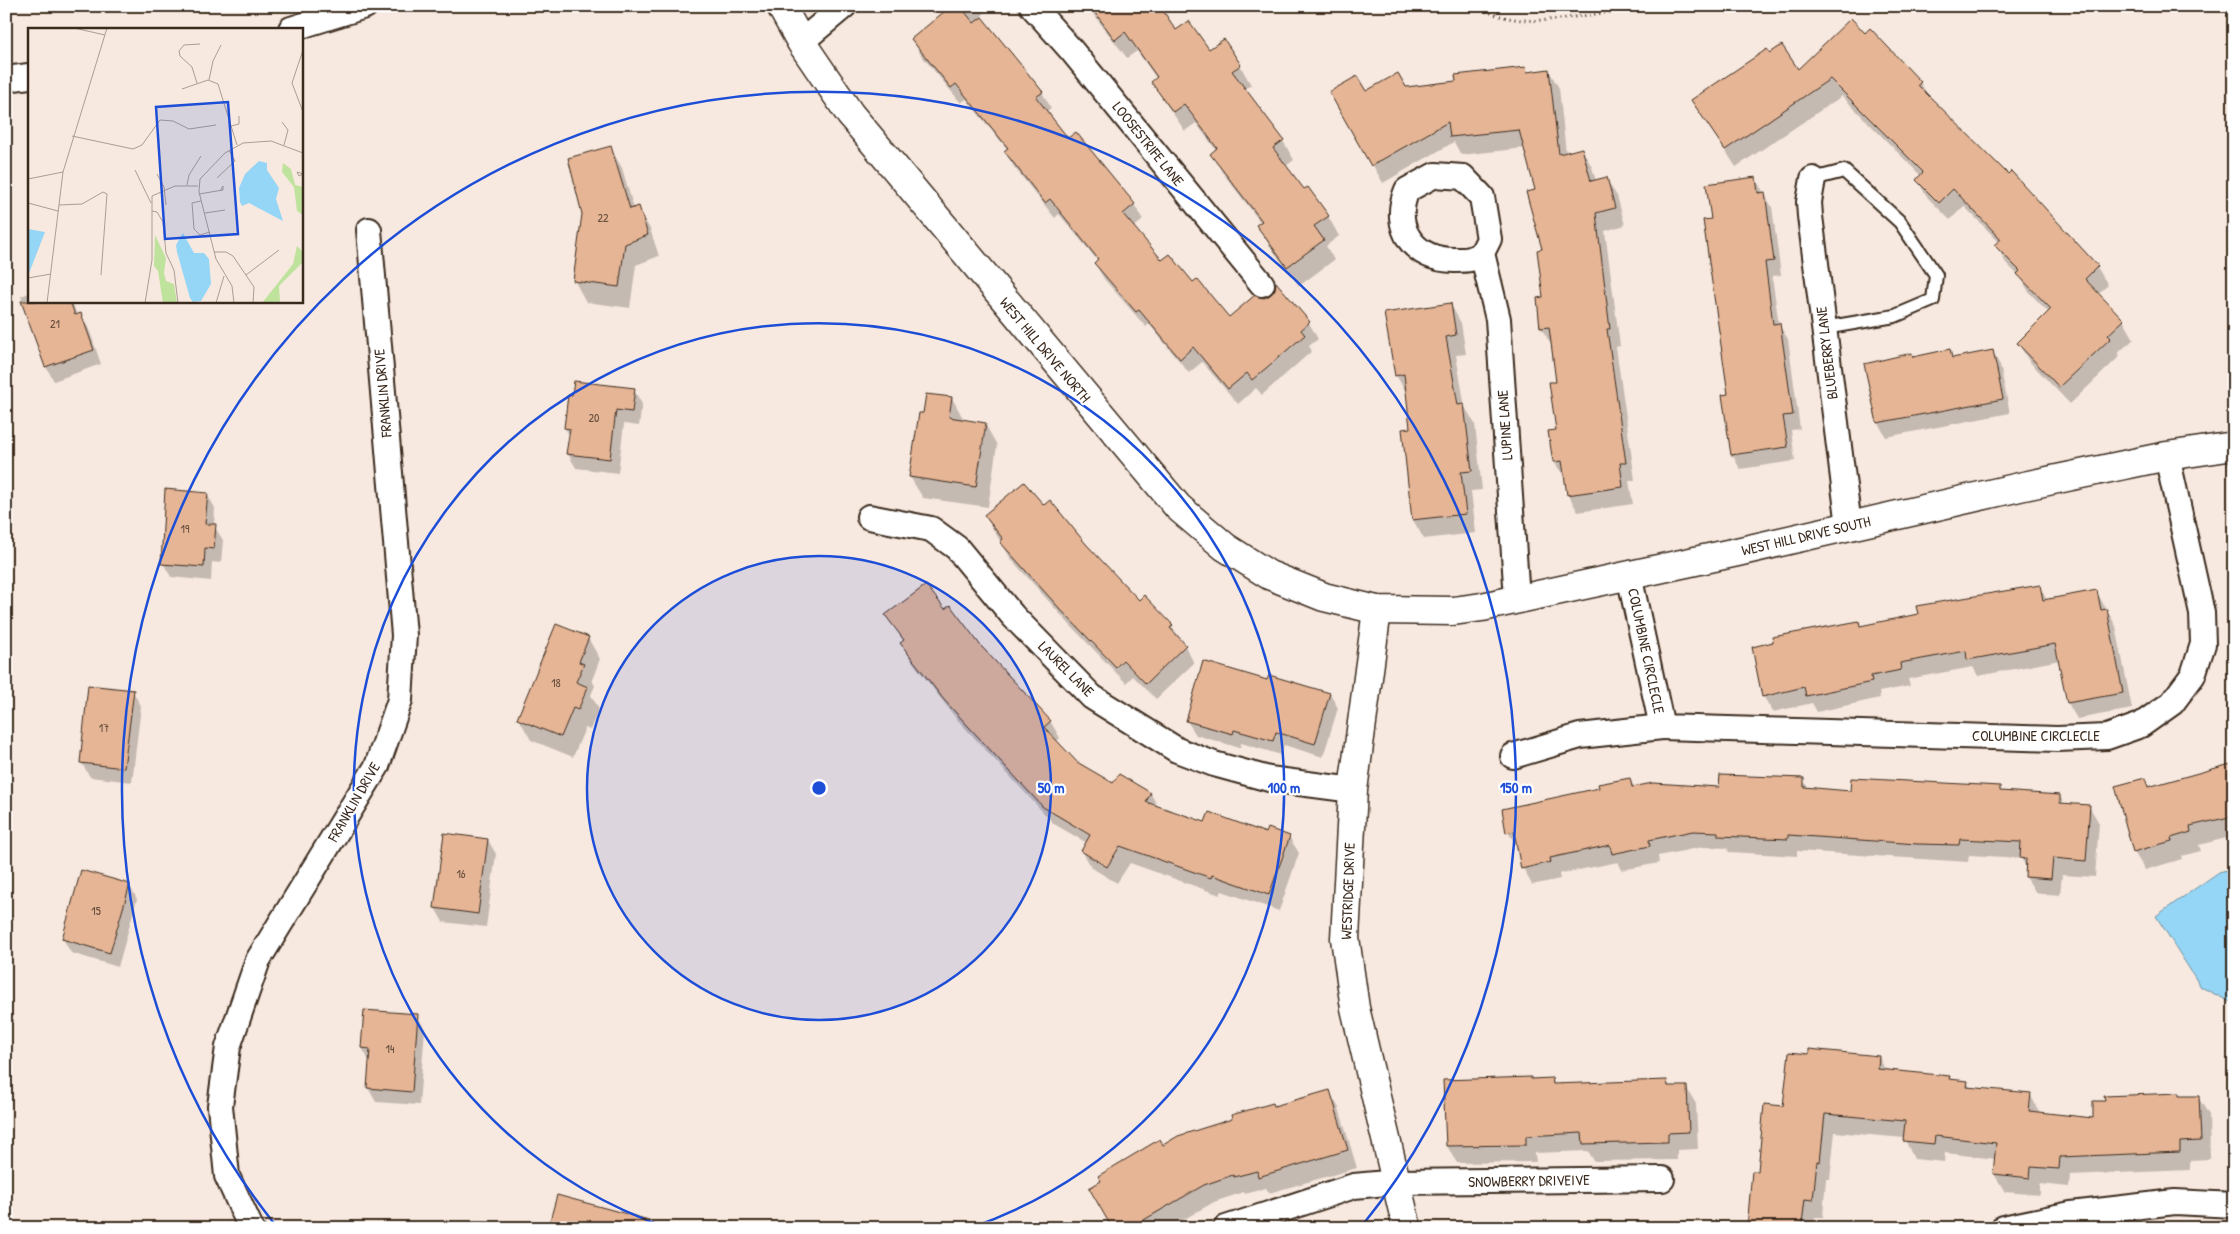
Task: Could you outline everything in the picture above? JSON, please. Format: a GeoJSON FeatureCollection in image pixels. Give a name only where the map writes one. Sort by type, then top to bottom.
{"type":"FeatureCollection","features":[{"type":"Feature","properties":{"kind":"street"},"geometry":{"type":"LineString","coordinates":[[294,28],[365,6]]}},
{"type":"Feature","properties":{"kind":"street","name":"WEST HILL DRIVE NORTH"},"geometry":{"type":"LineString","coordinates":[[781,6],[801,42],[850,114],[1178,507],[1225,547],[1269,575],[1324,597],[1377,610]]}},
{"type":"Feature","properties":{"kind":"street"},"geometry":{"type":"LineString","coordinates":[[801,42],[844,6]]}},
{"type":"Feature","properties":{"kind":"street","name":"LOOSESTRIFE LANE"},"geometry":{"type":"LineString","coordinates":[[1032,6],[1072,51],[1262,284]]}},
{"type":"Feature","properties":{"kind":"street"},"geometry":{"type":"LineString","coordinates":[[6,79],[28,76]]}},
{"type":"Feature","properties":{"kind":"street","name":"BLUEBERRY LANE"},"geometry":{"type":"LineString","coordinates":[[1814,179],[1809,202],[1849,526]]}},
{"type":"Feature","properties":{"kind":"street","name":"FRANKLIN DRIVE"},"geometry":{"type":"LineString","coordinates":[[251,1228],[227,1176],[220,1106],[228,1047],[258,960],[377,766],[400,700],[404,635],[369,230]]}},
{"type":"Feature","properties":{"kind":"street","name":"LUPINE LANE"},"geometry":{"type":"LineString","coordinates":[[1482,253],[1498,319],[1517,600]]}},
{"type":"Feature","properties":{"kind":"street","name":"WEST HILL DRIVE SOUTH"},"geometry":{"type":"LineString","coordinates":[[1377,610],[1453,611],[1517,600],[2167,456],[2234,446]]}},
{"type":"Feature","properties":{"kind":"street","name":"COLUMBINE CIRCLECLE"},"geometry":{"type":"LineString","coordinates":[[1513,756],[1580,736],[1662,727],[2057,740],[2107,737],[2141,725],[2172,703],[2193,675],[2203,644],[2202,614],[2167,456]]}},
{"type":"Feature","properties":{"kind":"street","name":"LAUREL LANE"},"geometry":{"type":"LineString","coordinates":[[869,518],[931,529],[958,548],[1013,616],[1092,697],[1177,750],[1214,764],[1270,779],[1352,790]]}},
{"type":"Feature","properties":{"kind":"street","name":"COLUMBINE CIRCLECLE"},"geometry":{"type":"LineString","coordinates":[[1629,574],[1662,727]]}},
{"type":"Feature","properties":{"kind":"street","name":"WESTRIDGE DRIVE"},"geometry":{"type":"LineString","coordinates":[[1377,610],[1352,790],[1345,938],[1355,1008],[1407,1228]]}},
{"type":"Feature","properties":{"kind":"street","name":"SNOWBERRY DRIVEIVE"},"geometry":{"type":"LineString","coordinates":[[1226,1228],[1354,1186],[1397,1182],[1662,1179]]}},
{"type":"Feature","properties":{"kind":"street"},"geometry":{"type":"LineString","coordinates":[[2003,1228],[2071,1214],[2175,1202],[2234,1205]]}},
{"type":"Feature","properties":{"kind":"lane"},"geometry":{"type":"LineString","coordinates":[[1814,179],[1844,171],[1900,222],[1936,275],[1933,300],[1895,316],[1824,328]]}},
{"type":"Feature","properties":{"kind":"path"},"geometry":{"type":"LineString","coordinates":[[1476,6],[1493,16],[1544,21],[1642,9],[1689,6]]}},
{"type":"Feature","properties":{"kind":"water"},"geometry":{"type":"Polygon","coordinates":[[[2234,868],[2234,1004],[2201,987],[2156,916],[2219,872],[2234,868]]]}},
{"type":"Feature","properties":{"kind":"building"},"geometry":{"type":"Polygon","coordinates":[[[951,6],[960,6],[974,23],[982,17],[1043,92],[1036,97],[1068,138],[1076,132],[1135,204],[1123,214],[1162,260],[1170,254],[1193,282],[1197,279],[1229,317],[1255,295],[1264,298],[1270,295],[1275,289],[1276,282],[1310,322],[1301,330],[1305,335],[1252,380],[1247,373],[1228,389],[1193,347],[1180,359],[1139,310],[1136,312],[1094,263],[1098,259],[1050,199],[1045,203],[1004,151],[1008,148],[956,84],[951,88],[911,39],[951,6]]]}},
{"type":"Feature","properties":{"kind":"building"},"geometry":{"type":"Polygon","coordinates":[[[1090,6],[1160,6],[1176,30],[1189,21],[1209,49],[1224,39],[1241,65],[1232,71],[1284,140],[1273,148],[1304,189],[1308,187],[1329,216],[1314,226],[1324,240],[1287,267],[1256,225],[1262,221],[1210,154],[1217,148],[1184,104],[1173,112],[1151,82],[1157,77],[1125,32],[1115,40],[1090,6]]]}},
{"type":"Feature","properties":{"kind":"building"},"geometry":{"type":"Polygon","coordinates":[[[1851,18],[1865,33],[1870,28],[1921,82],[1918,85],[2008,174],[2011,171],[2098,266],[2085,279],[2124,320],[2108,335],[2111,338],[2059,387],[2017,343],[2051,309],[2017,274],[2020,271],[1994,245],[2001,239],[1953,189],[1939,203],[1916,180],[1923,172],[1830,79],[1725,150],[1691,100],[1767,49],[1770,53],[1782,45],[1798,69],[1851,18]]]}},
{"type":"Feature","properties":{"kind":"building"},"geometry":{"type":"Polygon","coordinates":[[[1526,67],[1527,72],[1549,69],[1559,154],[1582,148],[1591,181],[1607,177],[1615,208],[1596,213],[1610,329],[1607,329],[1626,463],[1620,463],[1623,487],[1567,495],[1562,461],[1553,462],[1548,431],[1556,430],[1549,382],[1556,382],[1549,327],[1540,328],[1537,298],[1543,297],[1537,250],[1542,249],[1526,192],[1535,190],[1519,130],[1450,137],[1448,122],[1371,166],[1329,92],[1357,76],[1366,91],[1398,73],[1406,87],[1456,81],[1455,75],[1526,67]]]}},
{"type":"Feature","properties":{"kind":"building"},"geometry":{"type":"Polygon","coordinates":[[[611,146],[630,209],[639,206],[648,235],[625,244],[619,287],[573,281],[582,214],[568,158],[611,146]]]}},
{"type":"Feature","properties":{"kind":"building"},"geometry":{"type":"Polygon","coordinates":[[[1756,177],[1758,193],[1765,192],[1774,261],[1765,262],[1773,324],[1780,323],[1793,415],[1783,416],[1788,447],[1731,455],[1722,395],[1728,394],[1703,220],[1711,219],[1706,184],[1756,177]]]}},
{"type":"Feature","properties":{"kind":"building"},"geometry":{"type":"Polygon","coordinates":[[[21,301],[70,302],[75,315],[81,313],[94,350],[45,367],[21,301]]]}},
{"type":"Feature","properties":{"kind":"building"},"geometry":{"type":"Polygon","coordinates":[[[1451,303],[1456,335],[1446,337],[1458,405],[1464,404],[1472,471],[1461,472],[1466,514],[1412,520],[1402,429],[1410,428],[1404,374],[1395,376],[1384,313],[1451,303]]]}},
{"type":"Feature","properties":{"kind":"building"},"geometry":{"type":"Polygon","coordinates":[[[1950,349],[1952,358],[1993,350],[2003,399],[1877,423],[1864,364],[1912,353],[1913,357],[1950,349]]]}},
{"type":"Feature","properties":{"kind":"building"},"geometry":{"type":"Polygon","coordinates":[[[574,381],[635,388],[632,412],[616,410],[610,459],[566,454],[570,429],[564,428],[568,395],[572,395],[574,381]]]}},
{"type":"Feature","properties":{"kind":"building"},"geometry":{"type":"Polygon","coordinates":[[[926,394],[952,397],[949,417],[986,423],[976,487],[909,477],[919,413],[923,413],[926,394]]]}},
{"type":"Feature","properties":{"kind":"building"},"geometry":{"type":"Polygon","coordinates":[[[1024,482],[1044,505],[1050,500],[1086,544],[1139,600],[1144,595],[1173,625],[1170,628],[1186,645],[1146,684],[1123,660],[1116,667],[1060,609],[1000,542],[1003,539],[984,515],[1024,482]]]}},
{"type":"Feature","properties":{"kind":"building"},"geometry":{"type":"Polygon","coordinates":[[[165,489],[208,493],[205,524],[216,524],[214,549],[205,548],[204,567],[161,564],[165,489]]]}},
{"type":"Feature","properties":{"kind":"building"},"geometry":{"type":"Polygon","coordinates":[[[926,585],[945,609],[950,605],[981,646],[1051,721],[1044,727],[1077,762],[1113,783],[1119,774],[1151,793],[1146,802],[1205,822],[1209,812],[1266,833],[1268,828],[1290,836],[1269,895],[1212,875],[1211,878],[1120,846],[1107,867],[1081,851],[1090,835],[1043,807],[944,700],[900,643],[904,640],[885,615],[926,585]]]}},
{"type":"Feature","properties":{"kind":"building"},"geometry":{"type":"Polygon","coordinates":[[[2040,585],[2043,600],[2097,590],[2101,610],[2107,609],[2123,693],[2067,703],[2055,644],[1967,660],[1966,651],[1900,663],[1901,670],[1871,676],[1872,682],[1806,696],[1804,687],[1762,697],[1752,647],[1773,642],[1772,637],[1859,621],[1860,626],[1918,614],[1916,606],[2040,585]]]}},
{"type":"Feature","properties":{"kind":"building"},"geometry":{"type":"Polygon","coordinates":[[[556,624],[589,637],[579,662],[584,664],[576,682],[588,687],[578,710],[573,708],[561,737],[517,719],[556,624]]]}},
{"type":"Feature","properties":{"kind":"building"},"geometry":{"type":"Polygon","coordinates":[[[1203,661],[1267,680],[1269,675],[1330,693],[1315,744],[1276,732],[1273,741],[1234,730],[1233,734],[1186,721],[1203,661]]]}},
{"type":"Feature","properties":{"kind":"building"},"geometry":{"type":"Polygon","coordinates":[[[88,685],[134,690],[124,768],[80,763],[88,685]]]}},
{"type":"Feature","properties":{"kind":"building"},"geometry":{"type":"Polygon","coordinates":[[[2234,763],[2234,816],[2190,826],[2191,832],[2171,838],[2172,841],[2133,852],[2115,786],[2145,778],[2148,787],[2234,763]]]}},
{"type":"Feature","properties":{"kind":"building"},"geometry":{"type":"Polygon","coordinates":[[[1720,775],[1804,778],[1804,787],[1850,791],[1851,778],[2000,786],[2000,791],[2060,795],[2060,803],[2090,805],[2086,861],[2053,858],[2051,879],[2025,877],[2026,859],[2020,858],[2021,842],[1960,839],[1959,845],[1917,844],[1788,835],[1788,839],[1718,836],[1718,832],[1693,831],[1649,840],[1650,846],[1612,854],[1610,845],[1550,858],[1551,862],[1521,869],[1514,831],[1506,833],[1502,809],[1599,788],[1598,784],[1630,778],[1632,787],[1653,783],[1719,787],[1720,775]]]}},
{"type":"Feature","properties":{"kind":"building"},"geometry":{"type":"Polygon","coordinates":[[[444,833],[488,839],[478,914],[434,908],[444,833]]]}},
{"type":"Feature","properties":{"kind":"building"},"geometry":{"type":"Polygon","coordinates":[[[81,870],[130,884],[110,953],[62,939],[81,870]]]}},
{"type":"Feature","properties":{"kind":"building"},"geometry":{"type":"Polygon","coordinates":[[[364,1010],[418,1014],[412,1092],[367,1088],[370,1049],[361,1048],[364,1010]]]}},
{"type":"Feature","properties":{"kind":"building"},"geometry":{"type":"Polygon","coordinates":[[[1809,1049],[1879,1056],[1878,1069],[1950,1076],[1949,1079],[1968,1081],[1967,1087],[2031,1093],[2029,1111],[2093,1118],[2093,1101],[2105,1101],[2104,1096],[2179,1093],[2179,1096],[2199,1096],[2201,1141],[2180,1142],[2180,1152],[2060,1157],[2059,1169],[2031,1167],[2030,1178],[1993,1174],[1996,1143],[1935,1136],[1934,1144],[1903,1141],[1905,1121],[1825,1114],[1820,1162],[1817,1161],[1813,1200],[1805,1199],[1800,1228],[1747,1228],[1752,1171],[1758,1171],[1764,1104],[1783,1106],[1789,1052],[1809,1054],[1809,1049]]]}},
{"type":"Feature","properties":{"kind":"building"},"geometry":{"type":"Polygon","coordinates":[[[1531,1077],[1531,1079],[1552,1078],[1553,1084],[1667,1080],[1668,1086],[1687,1086],[1689,1132],[1668,1133],[1668,1142],[1583,1144],[1582,1133],[1526,1136],[1526,1145],[1446,1146],[1443,1080],[1531,1077]]]}},
{"type":"Feature","properties":{"kind":"building"},"geometry":{"type":"Polygon","coordinates":[[[1330,1090],[1348,1150],[1258,1177],[1257,1171],[1234,1177],[1233,1175],[1204,1185],[1130,1228],[1112,1228],[1089,1188],[1101,1181],[1098,1176],[1160,1139],[1163,1145],[1178,1136],[1232,1119],[1231,1115],[1273,1103],[1274,1106],[1330,1090]]]}},
{"type":"Feature","properties":{"kind":"building"},"geometry":{"type":"Polygon","coordinates":[[[557,1195],[649,1220],[648,1228],[548,1228],[557,1195]]]}}]}
